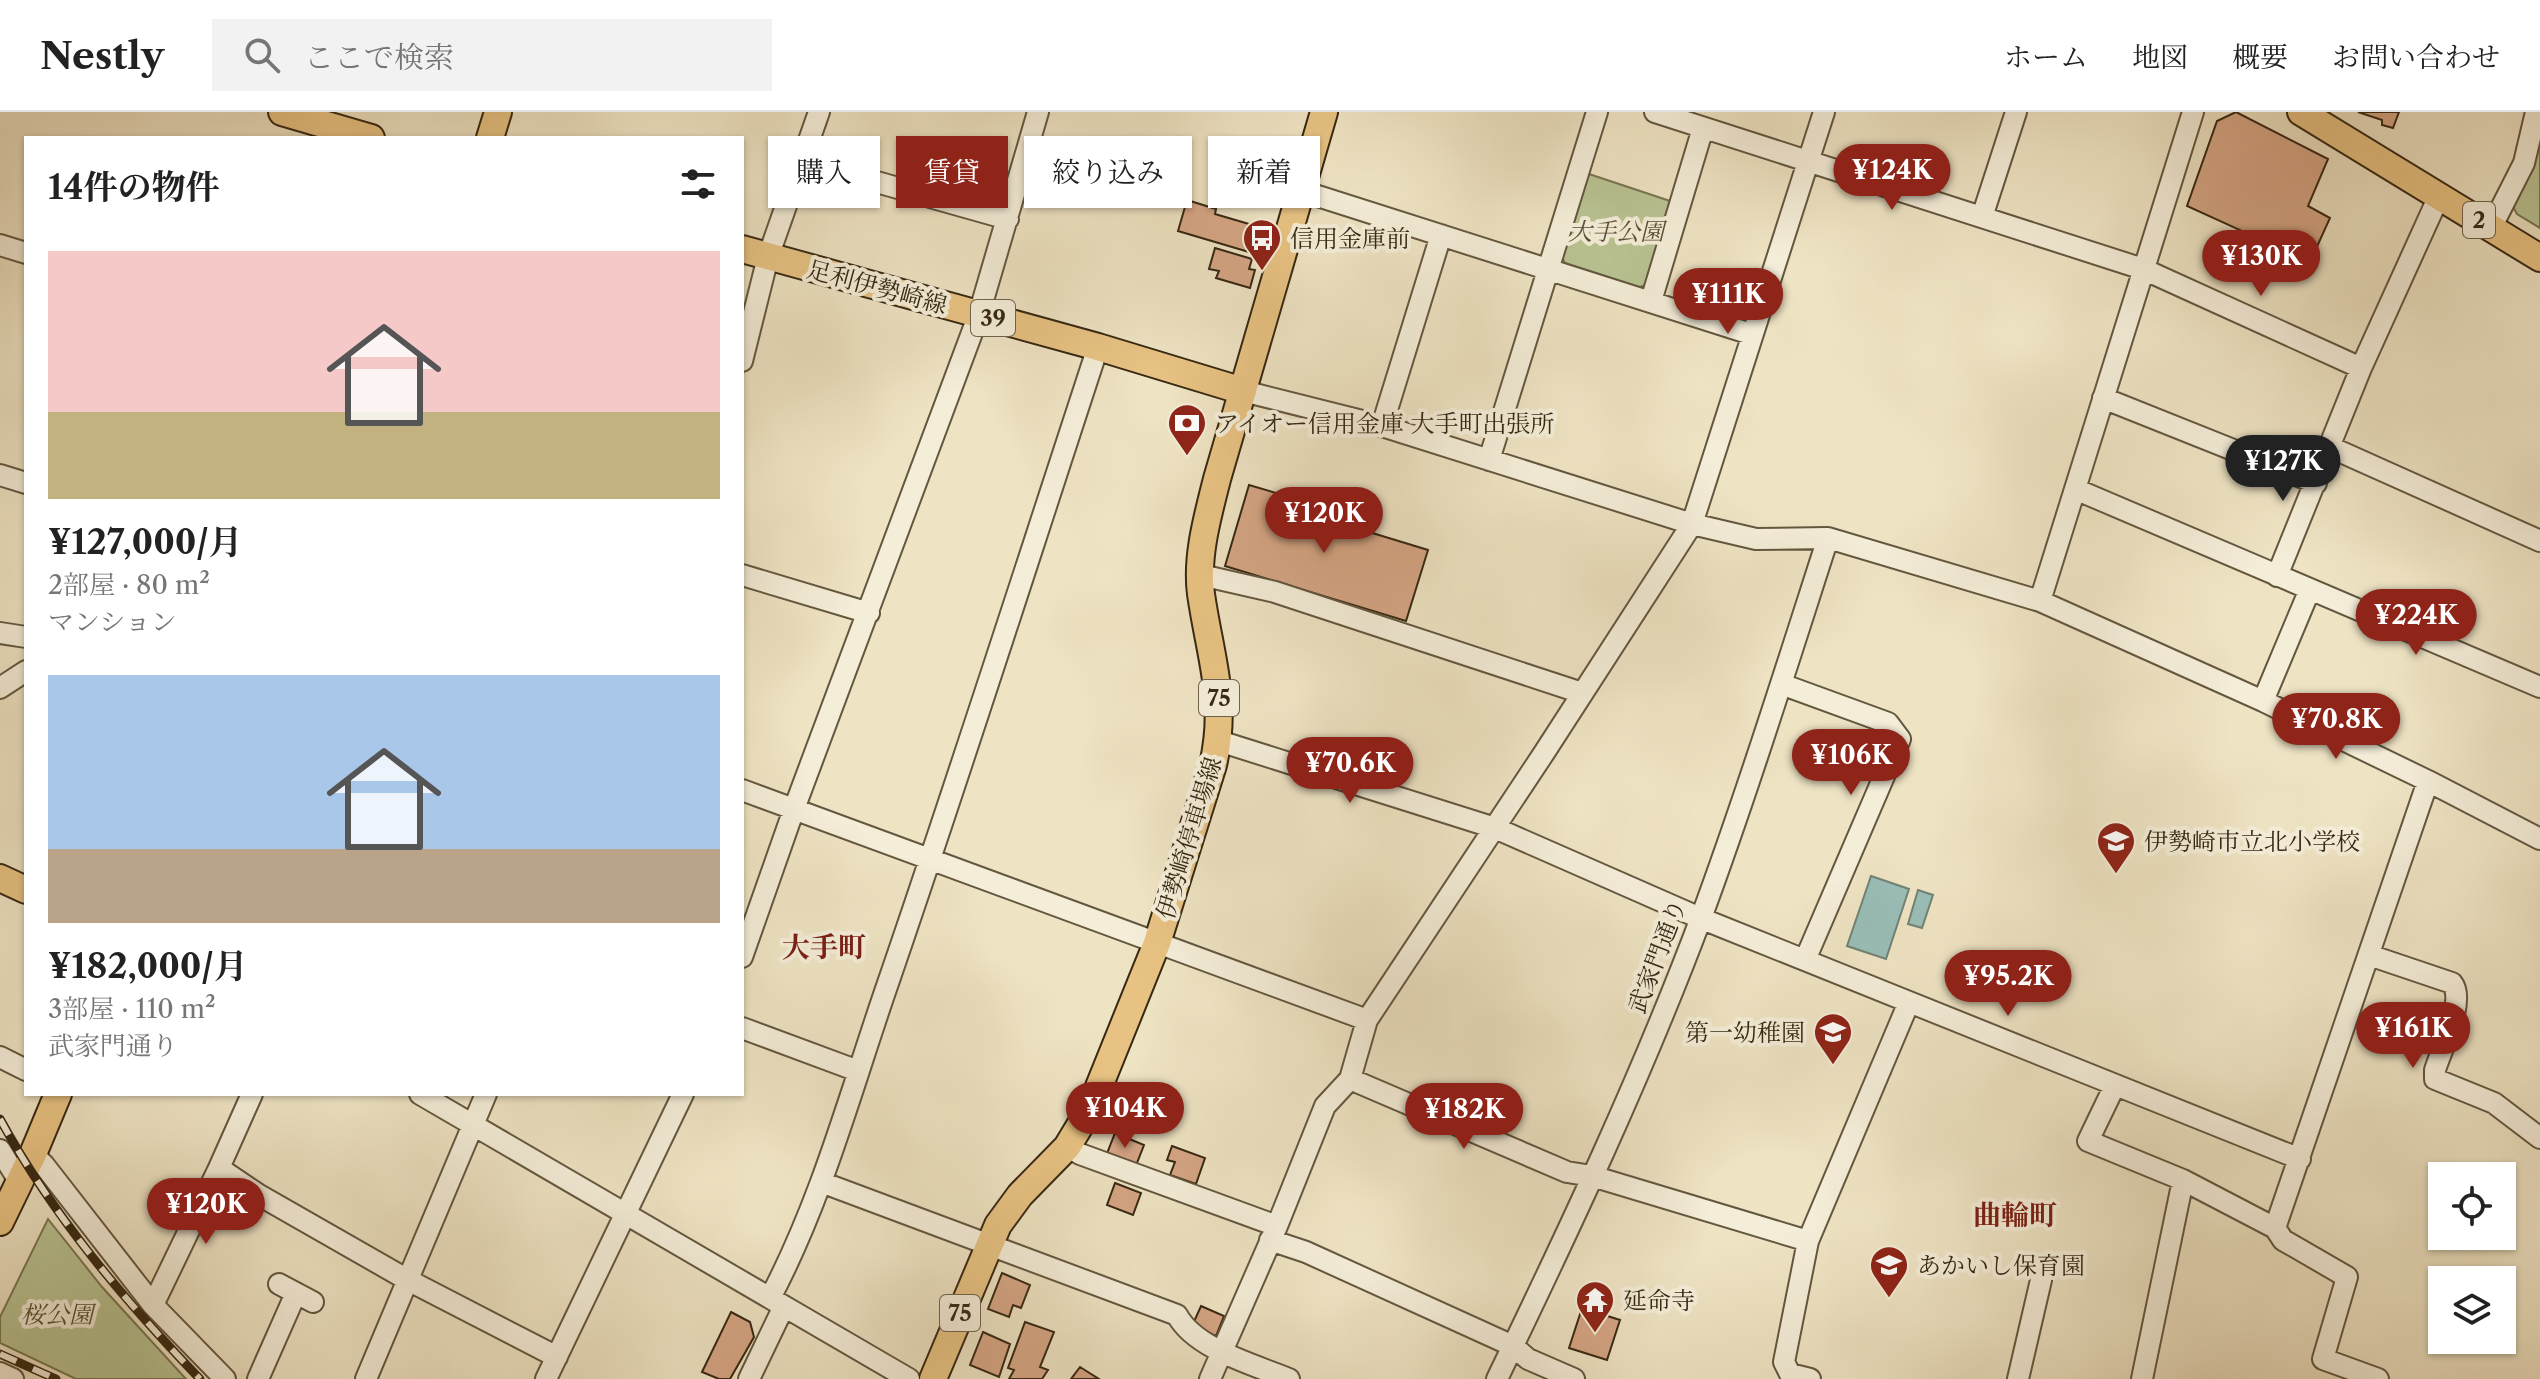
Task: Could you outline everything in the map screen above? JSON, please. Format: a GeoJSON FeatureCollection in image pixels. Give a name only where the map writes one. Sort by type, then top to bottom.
{"type":"FeatureCollection","features":[{"type":"Feature","properties":{"kind":"main road"},"geometry":{"type":"LineString","coordinates":[[282,112],[364,136]]}},
{"type":"Feature","properties":{"kind":"main road"},"geometry":{"type":"LineString","coordinates":[[491,136],[498,112]]}},
{"type":"Feature","properties":{"kind":"main road","name":"伊勢崎停車場線"},"geometry":{"type":"LineString","coordinates":[[1317,136],[1324,112]]}},
{"type":"Feature","properties":{"kind":"main road","name":"2"},"geometry":{"type":"LineString","coordinates":[[2301,112],[2540,258]]}},
{"type":"Feature","properties":{"kind":"main road","name":"伊勢崎停車場線"},"geometry":{"type":"LineString","coordinates":[[933,1379],[998,1225],[1020,1195],[1067,1147],[1090,1109],[1157,943],[1219,741],[1217,676],[1201,592],[1205,529],[1297,208]]}},
{"type":"Feature","properties":{"kind":"main road","name":"足利伊勢崎線"},"geometry":{"type":"LineString","coordinates":[[744,250],[1098,347],[1243,391]]}},
{"type":"Feature","properties":{"kind":"main road"},"geometry":{"type":"LineString","coordinates":[[0,878],[24,889]]}},
{"type":"Feature","properties":{"kind":"main road"},"geometry":{"type":"LineString","coordinates":[[0,1222],[57,1096]]}},
{"type":"Feature","properties":{"kind":"street"},"geometry":{"type":"LineString","coordinates":[[811,136],[819,112]]}},
{"type":"Feature","properties":{"kind":"street"},"geometry":{"type":"LineString","coordinates":[[744,951],[979,314],[1038,112]]}},
{"type":"Feature","properties":{"kind":"street"},"geometry":{"type":"LineString","coordinates":[[1489,460],[1597,112]]}},
{"type":"Feature","properties":{"kind":"street"},"geometry":{"type":"LineString","coordinates":[[1655,112],[2143,269],[2361,368]]}},
{"type":"Feature","properties":{"kind":"street"},"geometry":{"type":"LineString","coordinates":[[1210,1379],[1325,1106],[1350,1079],[1367,1020],[1692,524],[1824,112]]}},
{"type":"Feature","properties":{"kind":"street"},"geometry":{"type":"LineString","coordinates":[[1982,217],[2016,112]]}},
{"type":"Feature","properties":{"kind":"street"},"geometry":{"type":"LineString","coordinates":[[2040,601],[2193,112]]}},
{"type":"Feature","properties":{"kind":"street"},"geometry":{"type":"LineString","coordinates":[[2491,228],[2524,163],[2536,112]]}},
{"type":"Feature","properties":{"kind":"street"},"geometry":{"type":"LineString","coordinates":[[1651,301],[1703,128]]}},
{"type":"Feature","properties":{"kind":"street"},"geometry":{"type":"LineString","coordinates":[[880,183],[1008,219]]}},
{"type":"Feature","properties":{"kind":"street"},"geometry":{"type":"LineString","coordinates":[[2277,576],[2361,368],[2439,196]]}},
{"type":"Feature","properties":{"kind":"street"},"geometry":{"type":"LineString","coordinates":[[1320,197],[1751,334]]}},
{"type":"Feature","properties":{"kind":"street"},"geometry":{"type":"LineString","coordinates":[[744,348],[768,257],[785,208]]}},
{"type":"Feature","properties":{"kind":"street"},"geometry":{"type":"LineString","coordinates":[[1382,426],[1441,235]]}},
{"type":"Feature","properties":{"kind":"street"},"geometry":{"type":"LineString","coordinates":[[0,245],[24,252]]}},
{"type":"Feature","properties":{"kind":"street"},"geometry":{"type":"LineString","coordinates":[[749,1379],[777,1302],[786,1267],[821,1182],[931,859],[1098,347]]}},
{"type":"Feature","properties":{"kind":"street"},"geometry":{"type":"LineString","coordinates":[[1243,391],[1382,426],[1692,524],[1756,539],[1828,538],[2040,601],[2263,701],[2540,839]]}},
{"type":"Feature","properties":{"kind":"street"},"geometry":{"type":"LineString","coordinates":[[2103,398],[2316,483]]}},
{"type":"Feature","properties":{"kind":"street"},"geometry":{"type":"LineString","coordinates":[[2330,447],[2540,541]]}},
{"type":"Feature","properties":{"kind":"street"},"geometry":{"type":"LineString","coordinates":[[0,475],[24,482]]}},
{"type":"Feature","properties":{"kind":"street"},"geometry":{"type":"LineString","coordinates":[[2075,489],[2540,687]]}},
{"type":"Feature","properties":{"kind":"street","name":"武家門通り"},"geometry":{"type":"LineString","coordinates":[[1497,1379],[1636,1080],[1700,918],[1828,538]]}},
{"type":"Feature","properties":{"kind":"street"},"geometry":{"type":"LineString","coordinates":[[1201,575],[1275,592],[1582,693]]}},
{"type":"Feature","properties":{"kind":"street"},"geometry":{"type":"LineString","coordinates":[[744,576],[869,613]]}},
{"type":"Feature","properties":{"kind":"street"},"geometry":{"type":"LineString","coordinates":[[2263,701],[2310,589]]}},
{"type":"Feature","properties":{"kind":"street"},"geometry":{"type":"LineString","coordinates":[[0,633],[24,637]]}},
{"type":"Feature","properties":{"kind":"street"},"geometry":{"type":"LineString","coordinates":[[0,688],[24,672]]}},
{"type":"Feature","properties":{"kind":"street"},"geometry":{"type":"LineString","coordinates":[[1781,684],[1888,723],[1900,739],[1805,960]]}},
{"type":"Feature","properties":{"kind":"street"},"geometry":{"type":"LineString","coordinates":[[1219,741],[1495,828],[1700,918],[2300,1159]]}},
{"type":"Feature","properties":{"kind":"street"},"geometry":{"type":"LineString","coordinates":[[2275,1228],[2428,781]]}},
{"type":"Feature","properties":{"kind":"street"},"geometry":{"type":"LineString","coordinates":[[744,791],[1367,1020]]}},
{"type":"Feature","properties":{"kind":"street"},"geometry":{"type":"LineString","coordinates":[[2369,955],[2456,987],[2458,1000],[2435,1070],[2435,1079],[2494,1103],[2540,1138]]}},
{"type":"Feature","properties":{"kind":"street"},"geometry":{"type":"LineString","coordinates":[[1810,1379],[1790,1374],[1784,1362],[1808,1241],[1909,1002]]}},
{"type":"Feature","properties":{"kind":"street"},"geometry":{"type":"LineString","coordinates":[[744,1029],[858,1071]]}},
{"type":"Feature","properties":{"kind":"street"},"geometry":{"type":"LineString","coordinates":[[0,1057],[24,1069]]}},
{"type":"Feature","properties":{"kind":"street"},"geometry":{"type":"LineString","coordinates":[[1350,1079],[1567,1172],[1592,1176],[1808,1241]]}},
{"type":"Feature","properties":{"kind":"street"},"geometry":{"type":"LineString","coordinates":[[2115,1085],[2088,1141],[2183,1180],[2275,1228],[2283,1240],[2347,1277],[2323,1359],[2378,1379]]}},
{"type":"Feature","properties":{"kind":"street"},"geometry":{"type":"LineString","coordinates":[[153,1305],[251,1096]]}},
{"type":"Feature","properties":{"kind":"street"},"geometry":{"type":"LineString","coordinates":[[424,1096],[909,1379]]}},
{"type":"Feature","properties":{"kind":"street"},"geometry":{"type":"LineString","coordinates":[[366,1379],[485,1096]]}},
{"type":"Feature","properties":{"kind":"street"},"geometry":{"type":"LineString","coordinates":[[546,1379],[682,1096]]}},
{"type":"Feature","properties":{"kind":"street"},"geometry":{"type":"LineString","coordinates":[[1067,1147],[1274,1233],[1306,1252],[1513,1346],[1528,1359],[1574,1379]]}},
{"type":"Feature","properties":{"kind":"street"},"geometry":{"type":"LineString","coordinates":[[0,1150],[19,1181]]}},
{"type":"Feature","properties":{"kind":"street"},"geometry":{"type":"LineString","coordinates":[[33,1154],[153,1305],[225,1379]]}},
{"type":"Feature","properties":{"kind":"street"},"geometry":{"type":"LineString","coordinates":[[219,1168],[259,1195],[406,1279],[557,1357]]}},
{"type":"Feature","properties":{"kind":"street"},"geometry":{"type":"LineString","coordinates":[[2142,1379],[2183,1180]]}},
{"type":"Feature","properties":{"kind":"street"},"geometry":{"type":"LineString","coordinates":[[821,1182],[1177,1315],[1184,1328],[1223,1352],[1289,1379]]}},
{"type":"Feature","properties":{"kind":"street"},"geometry":{"type":"LineString","coordinates":[[2018,1379],[2041,1280]]}},
{"type":"Feature","properties":{"kind":"street"},"geometry":{"type":"LineString","coordinates":[[258,1379],[296,1293]]}},
{"type":"Feature","properties":{"kind":"street"},"geometry":{"type":"LineString","coordinates":[[0,1373],[13,1379]]}},
{"type":"Feature","properties":{"kind":"green space"},"geometry":{"type":"Polygon","coordinates":[[[2540,139],[2540,228],[2517,214],[2512,205],[2536,159],[2540,139]]]}},
{"type":"Feature","properties":{"kind":"green space","name":"大手公園"},"geometry":{"type":"Polygon","coordinates":[[[1586,173],[1673,202],[1647,285],[1639,287],[1565,263],[1560,254],[1586,173]]]}},
{"type":"Feature","properties":{"kind":"green space","name":"桜公園"},"geometry":{"type":"Polygon","coordinates":[[[48,1219],[102,1287],[186,1379],[76,1379],[0,1343],[0,1317],[48,1219]]]}},
{"type":"Feature","properties":{"kind":"water"},"geometry":{"type":"Polygon","coordinates":[[[1871,876],[1909,889],[1886,959],[1847,946],[1871,876]]]}},
{"type":"Feature","properties":{"kind":"water"},"geometry":{"type":"Polygon","coordinates":[[[1918,890],[1933,895],[1922,928],[1908,924],[1918,890]]]}},
{"type":"Feature","properties":{"kind":"building"},"geometry":{"type":"Polygon","coordinates":[[[2236,112],[2328,159],[2308,206],[2330,218],[2310,262],[2187,206],[2217,121],[2236,112]]]}},
{"type":"Feature","properties":{"kind":"building"},"geometry":{"type":"Polygon","coordinates":[[[2358,112],[2399,112],[2393,128],[2382,125],[2382,120],[2358,112]]]}},
{"type":"Feature","properties":{"kind":"building"},"geometry":{"type":"Polygon","coordinates":[[[1192,202],[1216,209],[1215,214],[1266,229],[1259,255],[1178,231],[1185,208],[1192,208],[1192,202]]]}},
{"type":"Feature","properties":{"kind":"building"},"geometry":{"type":"Polygon","coordinates":[[[1215,248],[1252,259],[1249,269],[1255,270],[1250,288],[1216,278],[1219,271],[1209,269],[1215,248]]]}},
{"type":"Feature","properties":{"kind":"building"},"geometry":{"type":"Polygon","coordinates":[[[1249,485],[1310,503],[1307,513],[1428,550],[1406,621],[1225,566],[1249,485]]]}},
{"type":"Feature","properties":{"kind":"building"},"geometry":{"type":"Polygon","coordinates":[[[1115,1133],[1144,1145],[1135,1168],[1106,1156],[1115,1133]]]}},
{"type":"Feature","properties":{"kind":"building"},"geometry":{"type":"Polygon","coordinates":[[[1172,1146],[1205,1158],[1196,1184],[1170,1175],[1175,1162],[1167,1160],[1172,1146]]]}},
{"type":"Feature","properties":{"kind":"building"},"geometry":{"type":"Polygon","coordinates":[[[1115,1183],[1141,1193],[1133,1215],[1107,1205],[1115,1183]]]}},
{"type":"Feature","properties":{"kind":"building"},"geometry":{"type":"Polygon","coordinates":[[[1002,1273],[1030,1285],[1021,1308],[1013,1305],[1009,1317],[988,1309],[1002,1273]]]}},
{"type":"Feature","properties":{"kind":"building"},"geometry":{"type":"Polygon","coordinates":[[[1201,1306],[1224,1316],[1216,1336],[1192,1326],[1201,1306]]]}},
{"type":"Feature","properties":{"kind":"building","name":"延命寺"},"geometry":{"type":"Polygon","coordinates":[[[1582,1308],[1620,1320],[1607,1360],[1569,1348],[1582,1308]]]}},
{"type":"Feature","properties":{"kind":"building"},"geometry":{"type":"Polygon","coordinates":[[[731,1312],[750,1322],[754,1337],[730,1379],[719,1379],[702,1372],[731,1312]]]}},
{"type":"Feature","properties":{"kind":"building"},"geometry":{"type":"Polygon","coordinates":[[[1025,1322],[1054,1332],[1040,1367],[1048,1370],[1042,1379],[1009,1379],[1014,1370],[1008,1368],[1025,1322]]]}},
{"type":"Feature","properties":{"kind":"building"},"geometry":{"type":"Polygon","coordinates":[[[983,1332],[1010,1344],[999,1377],[970,1365],[983,1332]]]}},
{"type":"Feature","properties":{"kind":"building"},"geometry":{"type":"Polygon","coordinates":[[[1080,1367],[1099,1379],[1071,1379],[1080,1367]]]}},
{"type":"Feature","properties":{"kind":"railway"},"geometry":{"type":"LineString","coordinates":[[0,1119],[43,1189],[91,1256],[200,1379]]}},
{"type":"Feature","properties":{"kind":"railway"},"geometry":{"type":"LineString","coordinates":[[0,1354],[56,1379]]}},
{"type":"Feature","properties":{"kind":"place","name":"信用金庫前"},"geometry":{"type":"Point","coordinates":[1262,272]}},
{"type":"Feature","properties":{"kind":"place","name":"アイオー信用金庫 大手町出張所"},"geometry":{"type":"Point","coordinates":[1187,457]}},
{"type":"Feature","properties":{"kind":"place","name":"伊勢崎市立北小学校"},"geometry":{"type":"Point","coordinates":[2116,875]}},
{"type":"Feature","properties":{"kind":"place","name":"第一幼稚園"},"geometry":{"type":"Point","coordinates":[1833,1066]}},
{"type":"Feature","properties":{"kind":"place","name":"あかいし保育園"},"geometry":{"type":"Point","coordinates":[1889,1299]}},
{"type":"Feature","properties":{"kind":"place","name":"延命寺"},"geometry":{"type":"Point","coordinates":[1595,1334]}},
{"type":"Feature","properties":{"kind":"district","name":"大手町"},"geometry":{"type":"Point","coordinates":[824,947]}},
{"type":"Feature","properties":{"kind":"district","name":"曲輪町"},"geometry":{"type":"Point","coordinates":[2015,1215]}}]}
